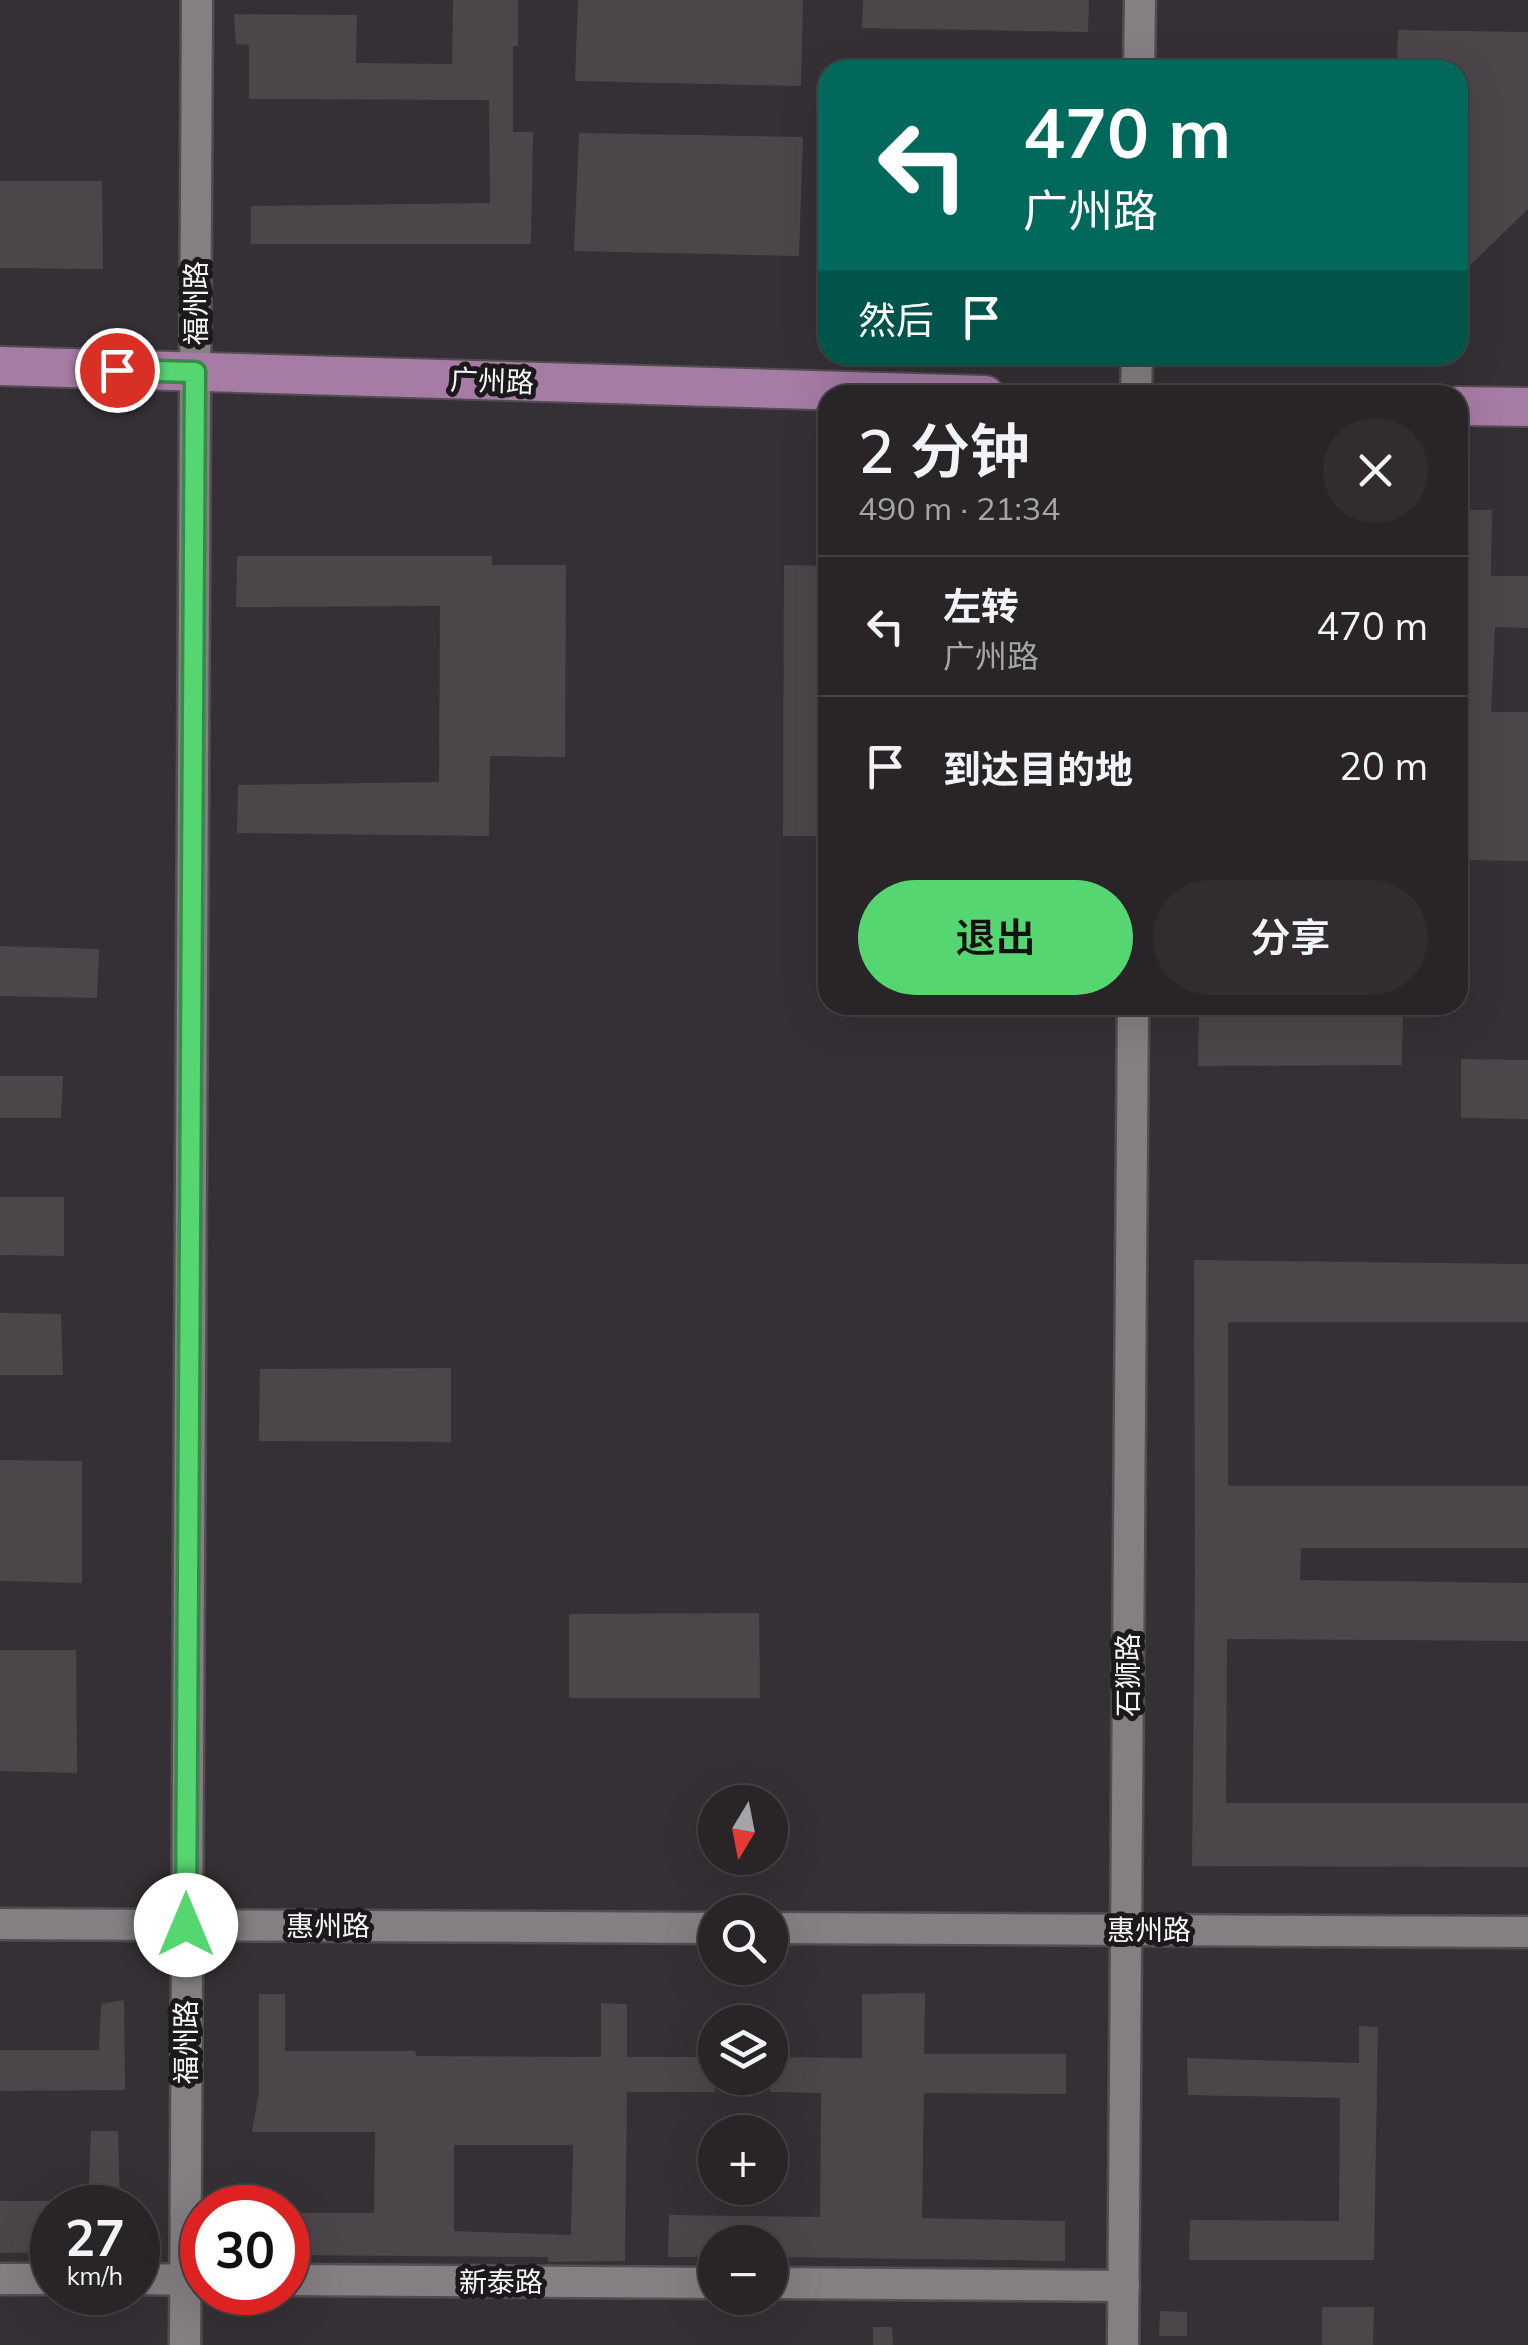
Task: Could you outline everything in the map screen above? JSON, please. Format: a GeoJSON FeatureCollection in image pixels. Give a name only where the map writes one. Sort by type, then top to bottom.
{"type":"FeatureCollection","features":[{"type":"Feature","properties":{"kind":"main road","name":"广州路"},"geometry":{"type":"LineString","coordinates":[[0,366],[195,385],[818,416]]}},
{"type":"Feature","properties":{"kind":"main road","name":"广州路"},"geometry":{"type":"LineString","coordinates":[[0,392],[195,385],[818,393]]}},
{"type":"Feature","properties":{"kind":"main road"},"geometry":{"type":"LineString","coordinates":[[1468,406],[1528,407]]}},
{"type":"Feature","properties":{"kind":"main road"},"geometry":{"type":"LineString","coordinates":[[1468,432],[1528,433]]}},
{"type":"Feature","properties":{"kind":"street","name":"福州路"},"geometry":{"type":"LineString","coordinates":[[194,2185],[197,0]]}},
{"type":"Feature","properties":{"kind":"street"},"geometry":{"type":"LineString","coordinates":[[1140,0],[1140,60]]}},
{"type":"Feature","properties":{"kind":"street","name":"石狮路"},"geometry":{"type":"LineString","coordinates":[[1123,2345],[1133,1015]]}},
{"type":"Feature","properties":{"kind":"street","name":"惠州路"},"geometry":{"type":"LineString","coordinates":[[0,1924],[698,1928]]}},
{"type":"Feature","properties":{"kind":"street","name":"惠州路"},"geometry":{"type":"LineString","coordinates":[[788,1928],[1528,1932]]}},
{"type":"Feature","properties":{"kind":"street"},"geometry":{"type":"LineString","coordinates":[[0,2278],[30,2279]]}},
{"type":"Feature","properties":{"kind":"street","name":"新泰路"},"geometry":{"type":"LineString","coordinates":[[310,2280],[698,2283]]}},
{"type":"Feature","properties":{"kind":"street"},"geometry":{"type":"LineString","coordinates":[[788,2283],[1124,2286]]}},
{"type":"Feature","properties":{"kind":"street","name":"福州路"},"geometry":{"type":"LineString","coordinates":[[185,2345],[189,2315]]}},
{"type":"Feature","properties":{"kind":"building"},"geometry":{"type":"Polygon","coordinates":[[[453,0],[518,0],[518,46],[513,46],[513,132],[533,132],[531,244],[251,244],[251,206],[490,203],[489,100],[249,99],[249,45],[236,44],[234,14],[357,15],[356,63],[452,64],[453,0]]]}},
{"type":"Feature","properties":{"kind":"building"},"geometry":{"type":"Polygon","coordinates":[[[578,0],[803,0],[801,86],[575,81],[578,0]]]}},
{"type":"Feature","properties":{"kind":"building"},"geometry":{"type":"Polygon","coordinates":[[[863,0],[1089,0],[1088,32],[862,28],[863,0]]]}},
{"type":"Feature","properties":{"kind":"building"},"geometry":{"type":"Polygon","coordinates":[[[1398,30],[1528,32],[1528,209],[1468,267],[1468,60],[1397,60],[1398,30]]]}},
{"type":"Feature","properties":{"kind":"building"},"geometry":{"type":"Polygon","coordinates":[[[579,133],[803,137],[799,256],[574,251],[579,133]]]}},
{"type":"Feature","properties":{"kind":"building"},"geometry":{"type":"Polygon","coordinates":[[[0,181],[102,181],[103,269],[0,268],[0,181]]]}},
{"type":"Feature","properties":{"kind":"building"},"geometry":{"type":"Polygon","coordinates":[[[1468,510],[1492,510],[1491,576],[1528,576],[1528,628],[1495,627],[1491,712],[1528,712],[1528,861],[1468,860],[1468,510]]]}},
{"type":"Feature","properties":{"kind":"building"},"geometry":{"type":"Polygon","coordinates":[[[237,556],[492,556],[492,565],[566,565],[565,757],[490,756],[489,836],[237,833],[238,785],[439,782],[440,606],[236,607],[237,556]]]}},
{"type":"Feature","properties":{"kind":"building"},"geometry":{"type":"Polygon","coordinates":[[[784,565],[818,566],[818,836],[783,836],[784,565]]]}},
{"type":"Feature","properties":{"kind":"building"},"geometry":{"type":"Polygon","coordinates":[[[0,946],[99,949],[97,998],[0,996],[0,946]]]}},
{"type":"Feature","properties":{"kind":"building"},"geometry":{"type":"Polygon","coordinates":[[[1199,1015],[1403,1015],[1402,1065],[1198,1066],[1199,1015]]]}},
{"type":"Feature","properties":{"kind":"building"},"geometry":{"type":"Polygon","coordinates":[[[1461,1059],[1528,1060],[1528,1119],[1461,1118],[1461,1059]]]}},
{"type":"Feature","properties":{"kind":"building"},"geometry":{"type":"Polygon","coordinates":[[[0,1076],[63,1076],[61,1118],[0,1118],[0,1076]]]}},
{"type":"Feature","properties":{"kind":"building"},"geometry":{"type":"Polygon","coordinates":[[[0,1197],[64,1197],[64,1256],[0,1255],[0,1197]]]}},
{"type":"Feature","properties":{"kind":"building"},"geometry":{"type":"Polygon","coordinates":[[[1194,1260],[1528,1264],[1528,1322],[1228,1322],[1228,1486],[1528,1486],[1528,1548],[1301,1548],[1300,1580],[1528,1583],[1528,1641],[1227,1639],[1226,1803],[1528,1803],[1528,1867],[1192,1866],[1194,1260]]]}},
{"type":"Feature","properties":{"kind":"building"},"geometry":{"type":"Polygon","coordinates":[[[0,1313],[61,1314],[63,1375],[0,1375],[0,1313]]]}},
{"type":"Feature","properties":{"kind":"building"},"geometry":{"type":"Polygon","coordinates":[[[451,1368],[451,1442],[259,1441],[260,1369],[451,1368]]]}},
{"type":"Feature","properties":{"kind":"building"},"geometry":{"type":"Polygon","coordinates":[[[0,1460],[82,1461],[82,1583],[0,1581],[0,1460]]]}},
{"type":"Feature","properties":{"kind":"building"},"geometry":{"type":"Polygon","coordinates":[[[759,1613],[760,1698],[569,1698],[569,1614],[759,1613]]]}},
{"type":"Feature","properties":{"kind":"building"},"geometry":{"type":"Polygon","coordinates":[[[0,1650],[76,1650],[77,1773],[0,1771],[0,1650]]]}},
{"type":"Feature","properties":{"kind":"building"},"geometry":{"type":"Polygon","coordinates":[[[925,1993],[924,2054],[1066,2054],[1066,2094],[924,2093],[922,2218],[1065,2221],[1065,2261],[788,2257],[788,2225],[698,2225],[698,2257],[668,2257],[669,2215],[820,2217],[821,2093],[788,2092],[788,2057],[862,2058],[862,1994],[925,1993]]]}},
{"type":"Feature","properties":{"kind":"building"},"geometry":{"type":"Polygon","coordinates":[[[259,1994],[285,1994],[285,2051],[601,2057],[601,2003],[627,2004],[627,2057],[698,2057],[698,2092],[627,2092],[625,2261],[310,2255],[310,2213],[374,2213],[375,2132],[252,2132],[259,2091],[259,1994]],[[454,2145],[454,2231],[571,2235],[573,2145],[454,2145]]]}},
{"type":"Feature","properties":{"kind":"building"},"geometry":{"type":"Polygon","coordinates":[[[124,2000],[125,2090],[0,2091],[0,2050],[99,2050],[101,2004],[124,2000]]]}},
{"type":"Feature","properties":{"kind":"building"},"geometry":{"type":"Polygon","coordinates":[[[1359,2026],[1378,2027],[1374,2260],[1189,2260],[1190,2220],[1339,2221],[1340,2098],[1188,2095],[1187,2058],[1359,2063],[1359,2026]]]}},
{"type":"Feature","properties":{"kind":"building"},"geometry":{"type":"Polygon","coordinates":[[[91,2131],[118,2131],[119,2185],[89,2185],[91,2131]]]}},
{"type":"Feature","properties":{"kind":"building"},"geometry":{"type":"Polygon","coordinates":[[[0,2201],[30,2201],[30,2252],[0,2253],[0,2201]]]}},
{"type":"Feature","properties":{"kind":"building"},"geometry":{"type":"Polygon","coordinates":[[[1322,2307],[1374,2307],[1373,2345],[1322,2345],[1322,2307]]]}},
{"type":"Feature","properties":{"kind":"building"},"geometry":{"type":"Polygon","coordinates":[[[1160,2311],[1187,2312],[1187,2336],[1159,2336],[1160,2311]]]}},
{"type":"Feature","properties":{"kind":"building"},"geometry":{"type":"Polygon","coordinates":[[[873,2327],[892,2327],[893,2345],[873,2345],[873,2327]]]}},
{"type":"Feature","properties":{"kind":"route"},"geometry":{"type":"LineString","coordinates":[[117,370],[195,372],[186,1925]]}}]}
